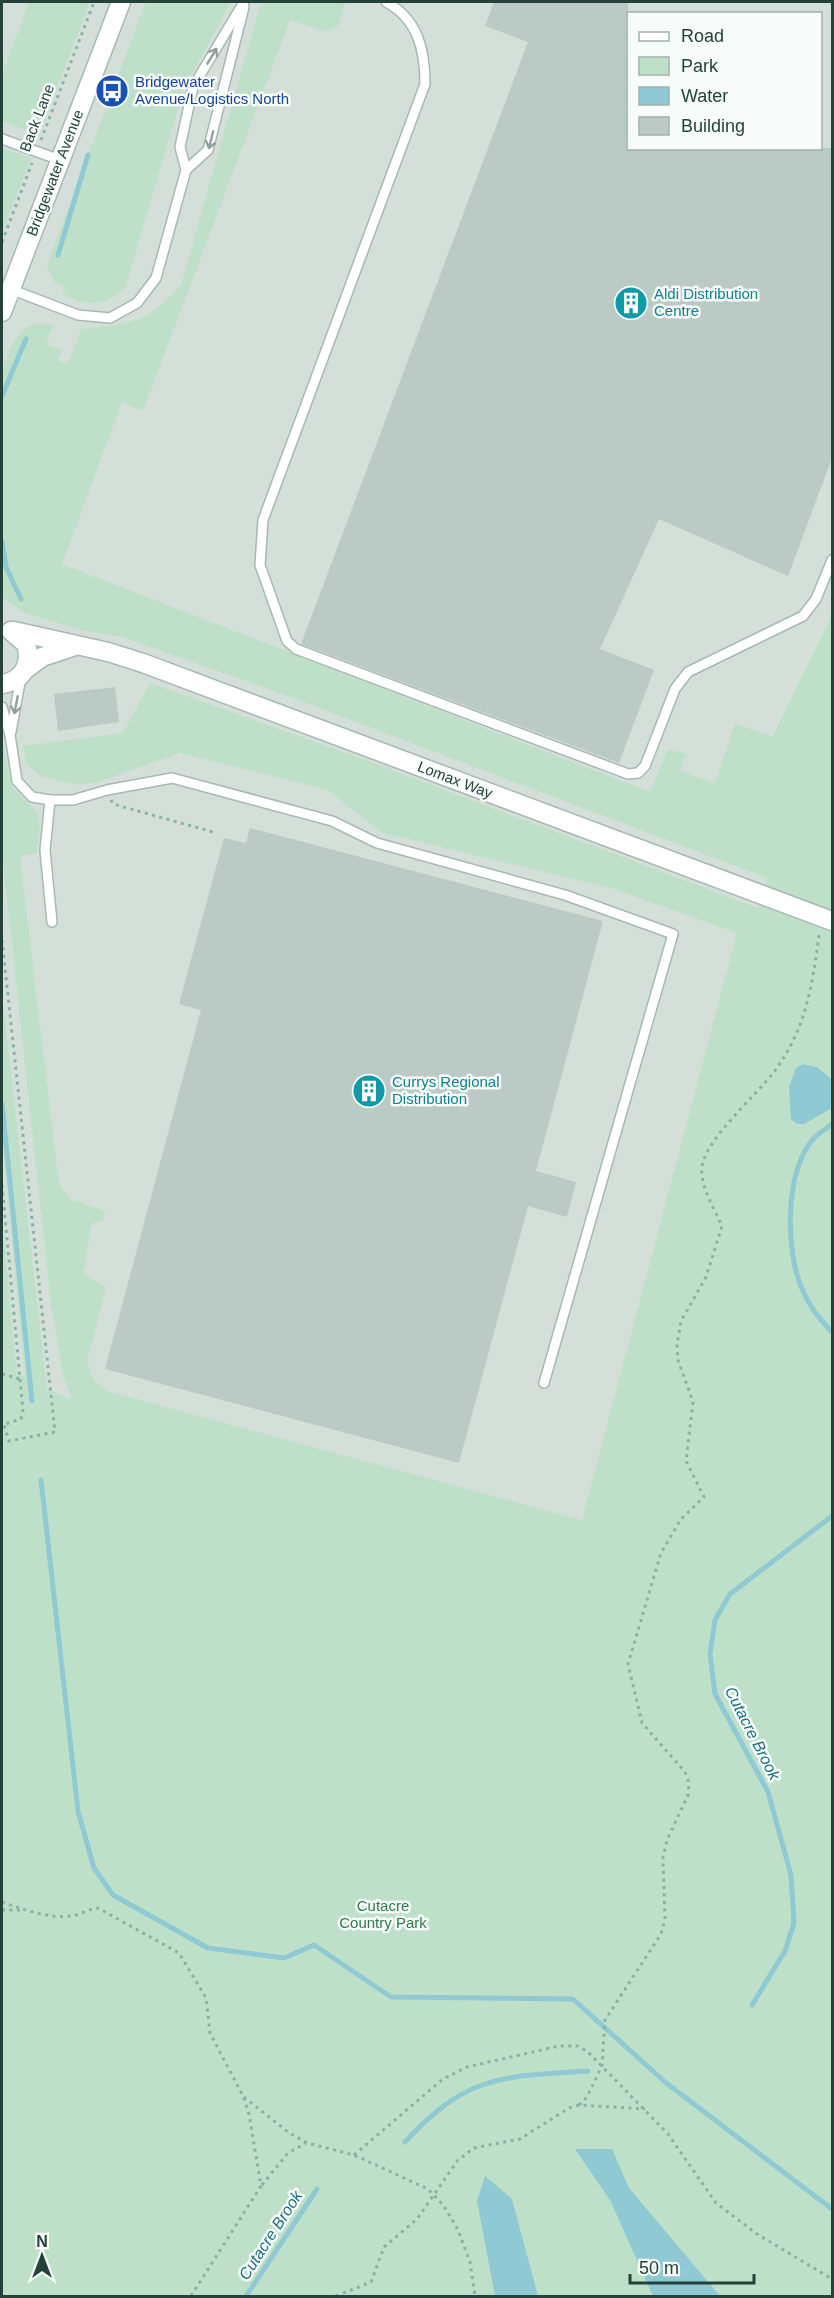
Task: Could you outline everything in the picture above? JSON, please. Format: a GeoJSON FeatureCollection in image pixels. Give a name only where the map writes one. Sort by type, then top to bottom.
{"type":"FeatureCollection","features":[{"type":"Feature","properties":{"kind":"street","name":"Bridgewater Avenue"},"geometry":{"type":"LineString","coordinates":[[2,312],[121,2]]}},
{"type":"Feature","properties":{"kind":"street","name":"Lomax Way"},"geometry":{"type":"LineString","coordinates":[[5,628],[108,652],[143,663],[826,924]]}},
{"type":"Feature","properties":{"kind":"street"},"geometry":{"type":"LineString","coordinates":[[5,628],[26,644],[28,661],[23,672]]}},
{"type":"Feature","properties":{"kind":"street","name":"Lomax Way"},"geometry":{"type":"LineString","coordinates":[[2,684],[23,672],[42,657],[75,646]]}},
{"type":"Feature","properties":{"kind":"lane"},"geometry":{"type":"LineString","coordinates":[[186,170],[208,150],[245,2]]}},
{"type":"Feature","properties":{"kind":"lane"},"geometry":{"type":"LineString","coordinates":[[10,289],[78,315],[110,318],[137,303],[156,278],[186,170],[180,147],[193,87],[245,2]]}},
{"type":"Feature","properties":{"kind":"lane"},"geometry":{"type":"LineString","coordinates":[[386,2],[396,6],[417,29],[425,59],[425,84],[263,520],[260,565],[287,640],[297,649],[628,774],[638,773],[645,766],[675,689],[688,672],[803,616],[816,599],[832,560]]}},
{"type":"Feature","properties":{"kind":"lane"},"geometry":{"type":"LineString","coordinates":[[2,139],[60,160]]}},
{"type":"Feature","properties":{"kind":"lane"},"geometry":{"type":"LineString","coordinates":[[10,735],[23,672]]}},
{"type":"Feature","properties":{"kind":"lane"},"geometry":{"type":"LineString","coordinates":[[2,707],[10,735],[17,781],[32,796],[50,800],[73,800],[107,790],[172,778],[332,821],[377,843],[566,895],[673,934],[544,1383]]}},
{"type":"Feature","properties":{"kind":"lane"},"geometry":{"type":"LineString","coordinates":[[50,800],[45,850],[52,922]]}},
{"type":"Feature","properties":{"kind":"path","name":"Back Lane"},"geometry":{"type":"LineString","coordinates":[[2,242],[94,2]]}},
{"type":"Feature","properties":{"kind":"path"},"geometry":{"type":"LineString","coordinates":[[107,790],[113,804],[213,832]]}},
{"type":"Feature","properties":{"kind":"path"},"geometry":{"type":"LineString","coordinates":[[579,2105],[587,2097],[602,2066],[605,2020],[661,1934],[665,1919],[663,1857],[667,1840],[688,1795],[689,1783],[685,1772],[642,1723],[628,1664],[661,1553],[681,1519],[704,1497],[686,1461],[693,1402],[678,1360],[677,1345],[681,1321],[706,1277],[722,1226],[703,1182],[702,1163],[710,1148],[774,1071],[790,1046],[809,1002],[826,924]]}},
{"type":"Feature","properties":{"kind":"path"},"geometry":{"type":"LineString","coordinates":[[2,940],[55,1432],[9,1441],[3,1425],[21,1419],[21,1379],[2,1185]]}},
{"type":"Feature","properties":{"kind":"path"},"geometry":{"type":"LineString","coordinates":[[2,1374],[21,1379]]}},
{"type":"Feature","properties":{"kind":"path"},"geometry":{"type":"LineString","coordinates":[[2,1902],[57,1916],[73,1916],[88,1909],[98,1908],[178,1953],[206,1998],[210,2033],[243,2096],[249,2114],[261,2186]]}},
{"type":"Feature","properties":{"kind":"path"},"geometry":{"type":"LineString","coordinates":[[2,1910],[31,1910]]}},
{"type":"Feature","properties":{"kind":"path"},"geometry":{"type":"LineString","coordinates":[[354,2155],[442,2079],[467,2067],[559,2046],[578,2046],[646,2109],[695,2169],[716,2203],[757,2234],[832,2280]]}},
{"type":"Feature","properties":{"kind":"path"},"geometry":{"type":"LineString","coordinates":[[243,2096],[288,2132],[307,2143],[354,2155],[428,2189],[444,2206],[458,2230],[470,2262],[475,2296]]}},
{"type":"Feature","properties":{"kind":"path"},"geometry":{"type":"LineString","coordinates":[[336,2296],[371,2282],[384,2247],[417,2219],[458,2160],[474,2148],[520,2139],[569,2108],[579,2105],[646,2109]]}},
{"type":"Feature","properties":{"kind":"path"},"geometry":{"type":"LineString","coordinates":[[191,2296],[261,2186],[288,2153],[307,2143]]}},
{"type":"Feature","properties":{"kind":"shaded area"},"geometry":{"type":"Polygon","coordinates":[[[2,2],[832,2],[832,615],[718,843],[767,878],[583,1579],[72,1402],[2,1365],[2,2]]]}},
{"type":"Feature","properties":{"kind":"green space"},"geometry":{"type":"Polygon","coordinates":[[[29,2],[90,2],[39,135],[2,121],[2,75],[29,2]]]}},
{"type":"Feature","properties":{"kind":"green space"},"geometry":{"type":"Polygon","coordinates":[[[146,2],[231,2],[183,91],[125,289],[103,302],[81,302],[63,295],[66,288],[54,282],[47,265],[146,2]]]}},
{"type":"Feature","properties":{"kind":"green space","name":"Cutacre Country Park"},"geometry":{"type":"Polygon","coordinates":[[[264,2],[345,2],[338,26],[327,32],[290,20],[143,411],[122,402],[62,564],[650,792],[668,749],[686,754],[680,771],[715,783],[735,724],[772,736],[832,615],[832,2296],[2,2296],[2,1221],[17,1373],[25,1377],[2,1136],[2,994],[47,1388],[72,1400],[63,1376],[51,1305],[2,853],[2,740],[12,787],[39,814],[40,832],[36,853],[20,856],[59,1185],[70,1199],[105,1211],[103,1220],[92,1224],[83,1273],[106,1288],[87,1361],[94,1380],[107,1391],[582,1520],[737,933],[614,889],[383,833],[327,790],[180,753],[98,782],[76,785],[40,776],[26,762],[23,746],[123,733],[150,683],[363,759],[758,908],[767,878],[282,694],[122,637],[81,630],[24,613],[2,597],[2,371],[9,352],[13,343],[25,329],[42,323],[54,325],[46,344],[62,350],[58,360],[68,364],[81,329],[137,320],[157,308],[181,285],[259,9],[264,2]]]}},
{"type":"Feature","properties":{"kind":"green space"},"geometry":{"type":"Polygon","coordinates":[[[2,148],[31,158],[2,233],[2,148]]]}},
{"type":"Feature","properties":{"kind":"water"},"geometry":{"type":"Polygon","coordinates":[[[803,1064],[817,1067],[832,1080],[832,1108],[804,1124],[797,1124],[791,1119],[789,1087],[796,1068],[803,1064]]]}},
{"type":"Feature","properties":{"kind":"water"},"geometry":{"type":"Polygon","coordinates":[[[575,2149],[612,2149],[629,2188],[720,2296],[653,2296],[610,2200],[575,2149]]]}},
{"type":"Feature","properties":{"kind":"water"},"geometry":{"type":"Polygon","coordinates":[[[485,2176],[512,2199],[538,2296],[495,2296],[477,2201],[485,2176]]]}},
{"type":"Feature","properties":{"kind":"building","name":"Aldi Distribution Centre"},"geometry":{"type":"Polygon","coordinates":[[[494,2],[628,2],[627,150],[822,150],[822,148],[832,148],[832,458],[788,576],[659,519],[600,649],[654,670],[619,763],[301,644],[528,42],[485,26],[494,2]]]}},
{"type":"Feature","properties":{"kind":"building"},"geometry":{"type":"Polygon","coordinates":[[[115,687],[119,722],[58,731],[54,694],[115,687]]]}},
{"type":"Feature","properties":{"kind":"building","name":"Currys Regional Distribution"},"geometry":{"type":"Polygon","coordinates":[[[250,828],[603,921],[536,1171],[576,1182],[567,1217],[528,1206],[459,1463],[105,1369],[201,1010],[179,1004],[224,838],[246,843],[250,828]]]}},
{"type":"Feature","properties":{"kind":"waterway"},"geometry":{"type":"LineString","coordinates":[[58,255],[88,155]]}},
{"type":"Feature","properties":{"kind":"waterway"},"geometry":{"type":"LineString","coordinates":[[2,396],[26,339]]}},
{"type":"Feature","properties":{"kind":"waterway"},"geometry":{"type":"LineString","coordinates":[[2,541],[6,567],[21,599]]}},
{"type":"Feature","properties":{"kind":"waterway"},"geometry":{"type":"LineString","coordinates":[[2,1104],[32,1401]]}},
{"type":"Feature","properties":{"kind":"waterway","name":"Cutacre Brook"},"geometry":{"type":"LineString","coordinates":[[832,1124],[814,1138],[804,1152],[797,1170],[790,1212],[793,1256],[797,1275],[809,1302],[832,1332]]}},
{"type":"Feature","properties":{"kind":"waterway"},"geometry":{"type":"LineString","coordinates":[[41,1480],[78,1811],[94,1868],[113,1895],[208,1948],[284,1958],[314,1945],[391,1997],[573,1999],[665,2082],[832,2209]]}},
{"type":"Feature","properties":{"kind":"waterway","name":"Cutacre Brook"},"geometry":{"type":"LineString","coordinates":[[752,2005],[785,1951],[794,1923],[791,1875],[768,1792],[715,1694],[710,1654],[715,1620],[730,1594],[832,1516]]}},
{"type":"Feature","properties":{"kind":"waterway","name":"Cutacre Brook"},"geometry":{"type":"LineString","coordinates":[[405,2142],[447,2103],[487,2083],[532,2075],[588,2071]]}},
{"type":"Feature","properties":{"kind":"waterway","name":"Cutacre Brook"},"geometry":{"type":"LineString","coordinates":[[246,2296],[317,2189]]}},
{"type":"Feature","properties":{"kind":"place","name":"Bridgewater Avenue/Logistics North"},"geometry":{"type":"Point","coordinates":[112,91]}},
{"type":"Feature","properties":{"kind":"place","name":"Aldi Distribution Centre"},"geometry":{"type":"Point","coordinates":[631,303]}},
{"type":"Feature","properties":{"kind":"place","name":"Currys Regional Distribution"},"geometry":{"type":"Point","coordinates":[369,1091]}}]}
